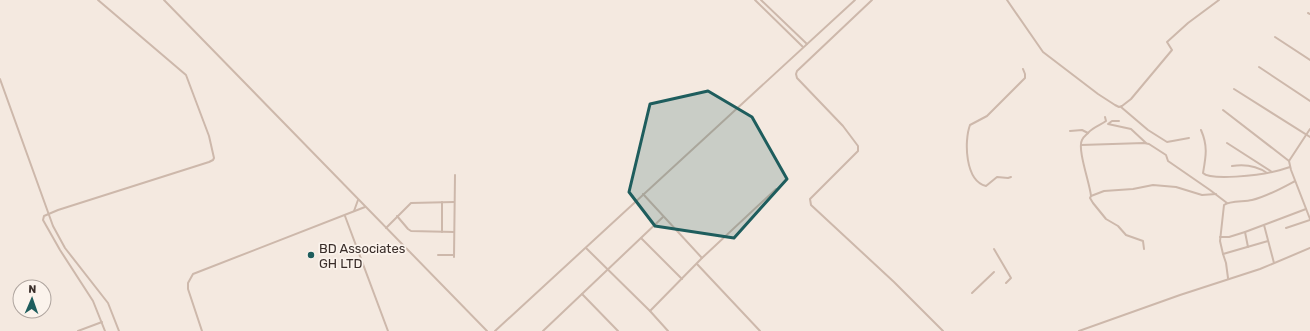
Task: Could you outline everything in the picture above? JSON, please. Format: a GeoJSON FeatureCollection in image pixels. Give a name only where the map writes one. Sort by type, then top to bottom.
{"type":"FeatureCollection","features":[{"type":"Feature","properties":{"kind":"street"},"geometry":{"type":"LineString","coordinates":[[98,0],[186,75],[209,136],[214,158],[209,162],[44,216],[43,220],[60,250],[93,301],[105,331]]}},
{"type":"Feature","properties":{"kind":"street"},"geometry":{"type":"LineString","coordinates":[[164,0],[487,331]]}},
{"type":"Feature","properties":{"kind":"street"},"geometry":{"type":"LineString","coordinates":[[755,0],[803,47]]}},
{"type":"Feature","properties":{"kind":"street"},"geometry":{"type":"LineString","coordinates":[[761,0],[807,44]]}},
{"type":"Feature","properties":{"kind":"street"},"geometry":{"type":"LineString","coordinates":[[495,331],[855,0]]}},
{"type":"Feature","properties":{"kind":"street"},"geometry":{"type":"LineString","coordinates":[[872,0],[796,74],[797,78],[843,126],[859,149],[810,199],[810,202],[811,205],[877,266],[943,331]]}},
{"type":"Feature","properties":{"kind":"street"},"geometry":{"type":"LineString","coordinates":[[1007,0],[1043,52],[1098,94],[1115,106],[1121,107],[1148,130],[1167,142],[1189,138]]}},
{"type":"Feature","properties":{"kind":"street"},"geometry":{"type":"LineString","coordinates":[[1121,107],[1131,99],[1172,50],[1167,42],[1188,23],[1218,0]]}},
{"type":"Feature","properties":{"kind":"street"},"geometry":{"type":"LineString","coordinates":[[1275,37],[1310,60]]}},
{"type":"Feature","properties":{"kind":"street"},"geometry":{"type":"LineString","coordinates":[[1259,67],[1310,101]]}},
{"type":"Feature","properties":{"kind":"street"},"geometry":{"type":"LineString","coordinates":[[1011,177],[997,177],[986,186],[977,181],[971,171],[966,145],[970,125],[987,116],[1025,78],[1023,69]]}},
{"type":"Feature","properties":{"kind":"street"},"geometry":{"type":"LineString","coordinates":[[0,79],[53,226],[65,248],[108,303],[119,331]]}},
{"type":"Feature","properties":{"kind":"street"},"geometry":{"type":"LineString","coordinates":[[1234,89],[1310,137]]}},
{"type":"Feature","properties":{"kind":"street"},"geometry":{"type":"LineString","coordinates":[[1223,110],[1289,160]]}},
{"type":"Feature","properties":{"kind":"street"},"geometry":{"type":"LineString","coordinates":[[1105,117],[1106,120],[1088,133],[1082,139],[1080,145],[1090,187],[1090,198],[1106,219],[1118,226],[1126,235],[1143,241],[1144,249]]}},
{"type":"Feature","properties":{"kind":"street"},"geometry":{"type":"LineString","coordinates":[[1119,121],[1112,121],[1108,124],[1131,129],[1146,144],[1166,155],[1168,161],[1227,203],[1244,202],[1263,197],[1295,181]]}},
{"type":"Feature","properties":{"kind":"street"},"geometry":{"type":"LineString","coordinates":[[1286,228],[1310,219],[1309,213],[1306,209],[1290,167],[1289,160],[1310,129]]}},
{"type":"Feature","properties":{"kind":"street"},"geometry":{"type":"LineString","coordinates":[[1070,130],[1082,130],[1088,133]]}},
{"type":"Feature","properties":{"kind":"street"},"geometry":{"type":"LineString","coordinates":[[1201,130],[1206,153],[1204,175],[1223,177],[1267,173],[1290,167]]}},
{"type":"Feature","properties":{"kind":"street"},"geometry":{"type":"LineString","coordinates":[[1228,143],[1272,172]]}},
{"type":"Feature","properties":{"kind":"street"},"geometry":{"type":"LineString","coordinates":[[1080,145],[1146,144]]}},
{"type":"Feature","properties":{"kind":"street"},"geometry":{"type":"LineString","coordinates":[[1232,166],[1239,165],[1258,167],[1267,173]]}},
{"type":"Feature","properties":{"kind":"street"},"geometry":{"type":"LineString","coordinates":[[438,254],[454,256],[455,175]]}},
{"type":"Feature","properties":{"kind":"street"},"geometry":{"type":"LineString","coordinates":[[1091,196],[1104,191],[1133,189],[1153,185],[1176,187],[1202,196],[1216,194]]}},
{"type":"Feature","properties":{"kind":"street"},"geometry":{"type":"LineString","coordinates":[[650,311],[702,258],[776,189]]}},
{"type":"Feature","properties":{"kind":"street"},"geometry":{"type":"LineString","coordinates":[[643,194],[702,258]]}},
{"type":"Feature","properties":{"kind":"street"},"geometry":{"type":"LineString","coordinates":[[354,211],[358,200]]}},
{"type":"Feature","properties":{"kind":"street"},"geometry":{"type":"LineString","coordinates":[[442,202],[442,232]]}},
{"type":"Feature","properties":{"kind":"street"},"geometry":{"type":"LineString","coordinates":[[386,228],[411,203],[454,202]]}},
{"type":"Feature","properties":{"kind":"street"},"geometry":{"type":"LineString","coordinates":[[1227,203],[1224,205],[1220,237],[1228,278]]}},
{"type":"Feature","properties":{"kind":"street"},"geometry":{"type":"LineString","coordinates":[[202,331],[188,290],[188,284],[193,274],[365,207]]}},
{"type":"Feature","properties":{"kind":"street"},"geometry":{"type":"LineString","coordinates":[[1220,237],[1229,237],[1264,226],[1306,209]]}},
{"type":"Feature","properties":{"kind":"street"},"geometry":{"type":"LineString","coordinates":[[345,216],[388,331]]}},
{"type":"Feature","properties":{"kind":"street"},"geometry":{"type":"LineString","coordinates":[[397,216],[411,231],[454,232]]}},
{"type":"Feature","properties":{"kind":"street"},"geometry":{"type":"LineString","coordinates":[[543,331],[663,217]]}},
{"type":"Feature","properties":{"kind":"street"},"geometry":{"type":"LineString","coordinates":[[1264,226],[1274,263]]}},
{"type":"Feature","properties":{"kind":"street"},"geometry":{"type":"LineString","coordinates":[[1244,232],[1248,247]]}},
{"type":"Feature","properties":{"kind":"street"},"geometry":{"type":"LineString","coordinates":[[641,238],[682,279]]}},
{"type":"Feature","properties":{"kind":"street"},"geometry":{"type":"LineString","coordinates":[[1223,254],[1268,241]]}},
{"type":"Feature","properties":{"kind":"street"},"geometry":{"type":"LineString","coordinates":[[586,248],[650,311],[668,331]]}},
{"type":"Feature","properties":{"kind":"street"},"geometry":{"type":"LineString","coordinates":[[1079,331],[1228,278],[1260,269],[1310,248]]}},
{"type":"Feature","properties":{"kind":"street"},"geometry":{"type":"LineString","coordinates":[[994,249],[1011,278],[1006,284]]}},
{"type":"Feature","properties":{"kind":"street"},"geometry":{"type":"LineString","coordinates":[[697,264],[760,331]]}},
{"type":"Feature","properties":{"kind":"street"},"geometry":{"type":"LineString","coordinates":[[972,293],[994,272]]}},
{"type":"Feature","properties":{"kind":"street"},"geometry":{"type":"LineString","coordinates":[[582,294],[618,331]]}},
{"type":"Feature","properties":{"kind":"street"},"geometry":{"type":"LineString","coordinates":[[78,331],[102,322]]}},
{"type":"Feature","properties":{"kind":"highlighted area"},"geometry":{"type":"Polygon","coordinates":[[[708,91],[752,117],[787,179],[734,238],[655,226],[629,192],[650,104],[708,91]]]}},
{"type":"Feature","properties":{"kind":"place","name":"BD Associates GH LTD"},"geometry":{"type":"Point","coordinates":[311,255]}}]}
